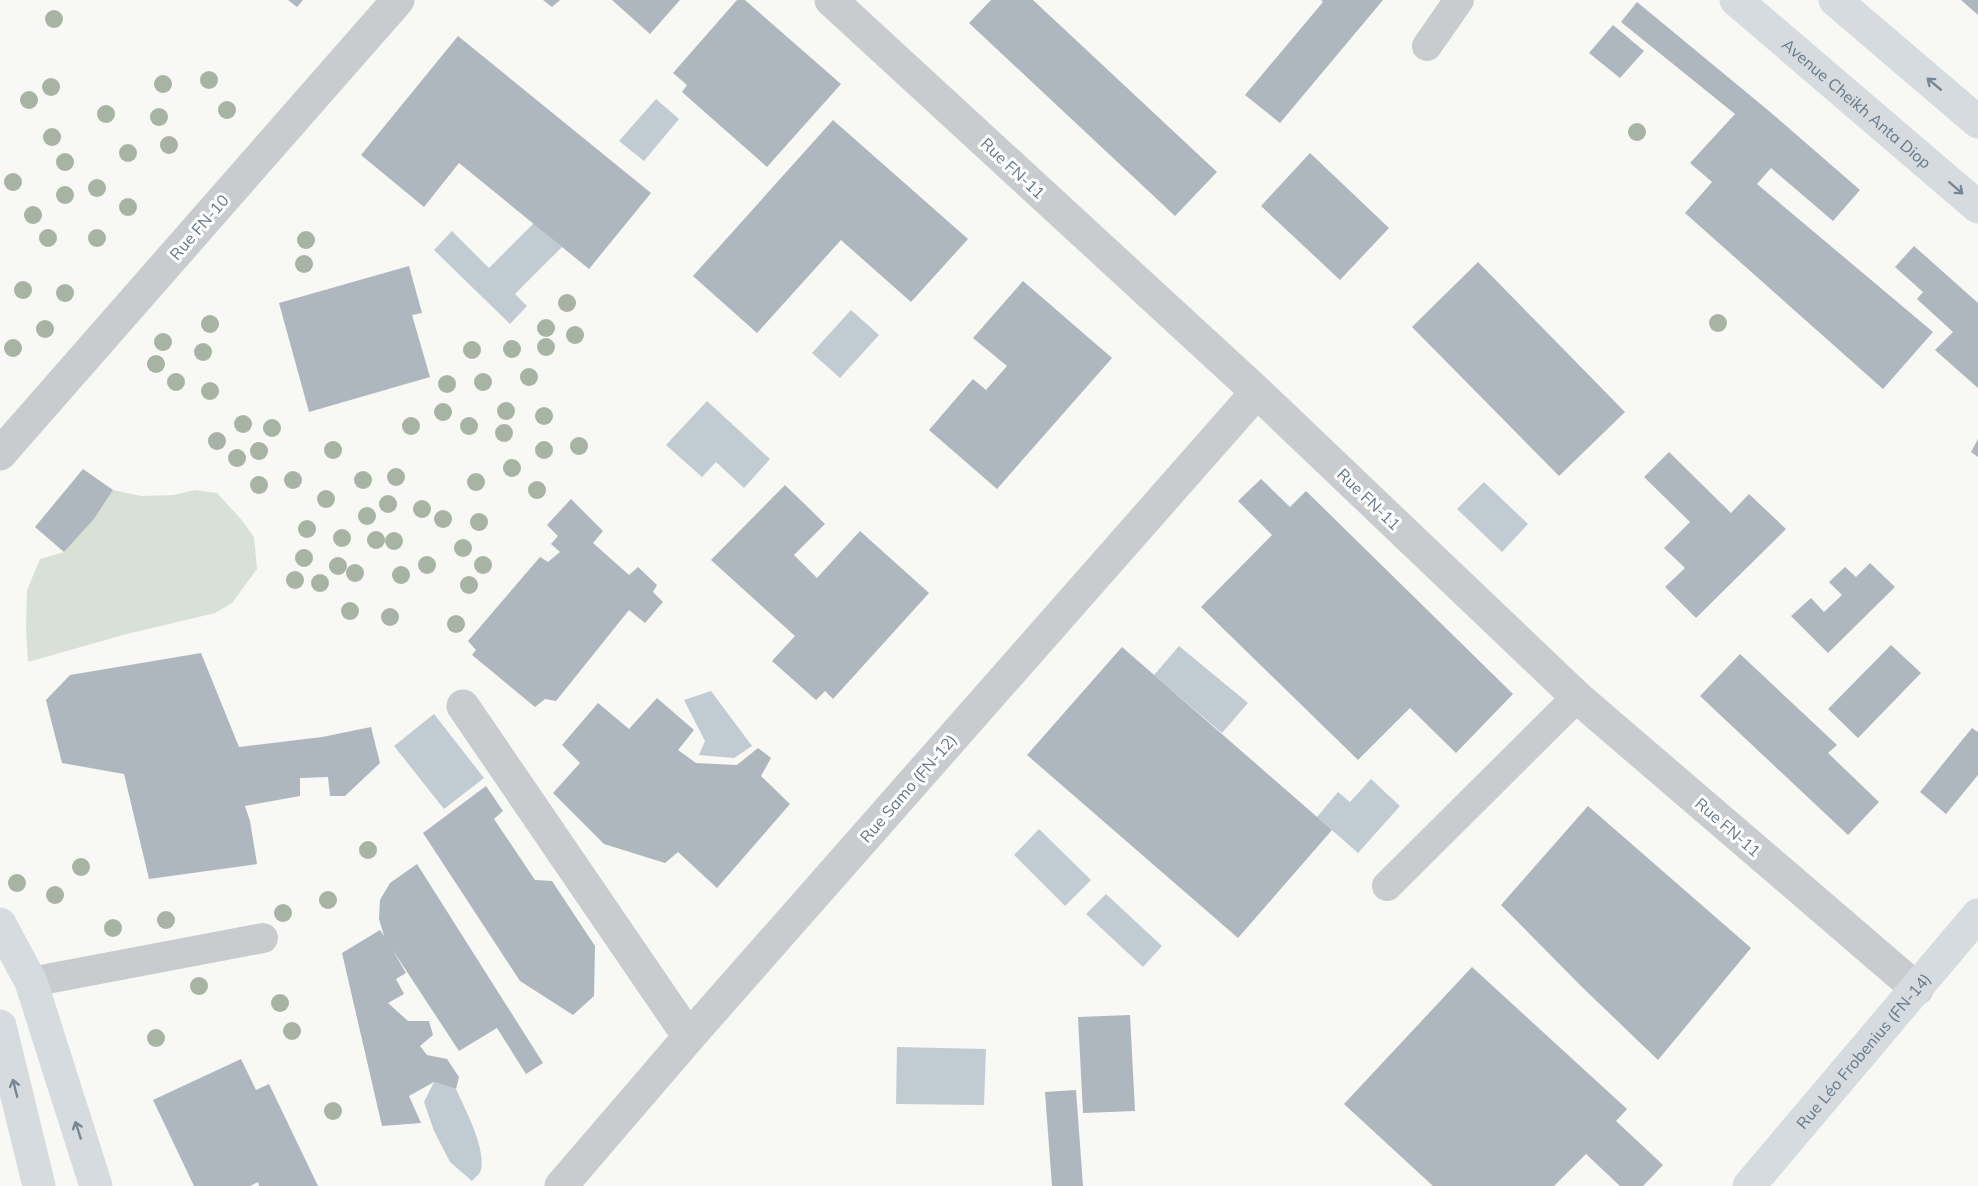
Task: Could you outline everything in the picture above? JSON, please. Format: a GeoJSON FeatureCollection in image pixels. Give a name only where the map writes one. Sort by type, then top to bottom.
{"type":"FeatureCollection","features":[{"type":"Feature","properties":{"kind":"main road","name":"Avenue Cheikh Anta Diop"},"geometry":{"type":"LineString","coordinates":[[1736,0],[1978,207]]}},
{"type":"Feature","properties":{"kind":"main road"},"geometry":{"type":"LineString","coordinates":[[1835,0],[1978,122]]}},
{"type":"Feature","properties":{"kind":"main road","name":"Rue Léo Frobenius (FN-14)"},"geometry":{"type":"LineString","coordinates":[[1749,1186],[1978,915]]}},
{"type":"Feature","properties":{"kind":"main road"},"geometry":{"type":"LineString","coordinates":[[0,924],[31,982],[96,1186]]}},
{"type":"Feature","properties":{"kind":"main road"},"geometry":{"type":"LineString","coordinates":[[0,1026],[39,1186]]}},
{"type":"Feature","properties":{"kind":"street","name":"Rue FN-10"},"geometry":{"type":"LineString","coordinates":[[0,454],[398,0]]}},
{"type":"Feature","properties":{"kind":"street","name":"Rue FN-11"},"geometry":{"type":"LineString","coordinates":[[831,0],[1257,392],[1577,697],[1917,989]]}},
{"type":"Feature","properties":{"kind":"street","name":"Rue Samo (FN-12)"},"geometry":{"type":"LineString","coordinates":[[561,1186],[689,1037],[1257,392]]}},
{"type":"Feature","properties":{"kind":"street"},"geometry":{"type":"LineString","coordinates":[[463,706],[689,1037]]}},
{"type":"Feature","properties":{"kind":"lane"},"geometry":{"type":"LineString","coordinates":[[1427,46],[1459,0]]}},
{"type":"Feature","properties":{"kind":"lane"},"geometry":{"type":"LineString","coordinates":[[1387,886],[1577,697]]}},
{"type":"Feature","properties":{"kind":"lane"},"geometry":{"type":"LineString","coordinates":[[31,982],[263,938]]}},
{"type":"Feature","properties":{"kind":"shaded area"},"geometry":{"type":"Polygon","coordinates":[[[656,99],[679,119],[644,161],[619,141],[656,99]]]}},
{"type":"Feature","properties":{"kind":"shaded area"},"geometry":{"type":"Polygon","coordinates":[[[534,223],[562,247],[515,294],[527,306],[510,324],[434,250],[452,231],[489,268],[534,223]]]}},
{"type":"Feature","properties":{"kind":"shaded area"},"geometry":{"type":"Polygon","coordinates":[[[851,310],[879,335],[840,378],[812,353],[851,310]]]}},
{"type":"Feature","properties":{"kind":"shaded area"},"geometry":{"type":"Polygon","coordinates":[[[707,401],[770,459],[744,488],[716,462],[702,477],[666,445],[707,401]]]}},
{"type":"Feature","properties":{"kind":"shaded area"},"geometry":{"type":"Polygon","coordinates":[[[1484,482],[1528,524],[1502,552],[1457,509],[1484,482]]]}},
{"type":"Feature","properties":{"kind":"shaded area"},"geometry":{"type":"Polygon","coordinates":[[[113,490],[141,496],[174,495],[195,490],[217,493],[254,537],[257,569],[232,603],[215,613],[123,635],[28,662],[27,590],[40,559],[64,552],[94,519],[113,490]]]}},
{"type":"Feature","properties":{"kind":"shaded area"},"geometry":{"type":"Polygon","coordinates":[[[1179,646],[1248,703],[1222,733],[1154,675],[1179,646]]]}},
{"type":"Feature","properties":{"kind":"shaded area"},"geometry":{"type":"Polygon","coordinates":[[[711,691],[752,746],[734,758],[699,755],[705,741],[684,700],[711,691]]]}},
{"type":"Feature","properties":{"kind":"shaded area"},"geometry":{"type":"Polygon","coordinates":[[[434,714],[484,778],[444,809],[394,746],[434,714]]]}},
{"type":"Feature","properties":{"kind":"shaded area"},"geometry":{"type":"Polygon","coordinates":[[[1371,779],[1400,806],[1358,853],[1317,817],[1338,792],[1350,802],[1371,779]]]}},
{"type":"Feature","properties":{"kind":"shaded area"},"geometry":{"type":"Polygon","coordinates":[[[1039,829],[1091,880],[1065,906],[1014,855],[1039,829]]]}},
{"type":"Feature","properties":{"kind":"shaded area"},"geometry":{"type":"Polygon","coordinates":[[[1106,894],[1162,946],[1143,967],[1086,914],[1106,894]]]}},
{"type":"Feature","properties":{"kind":"shaded area"},"geometry":{"type":"Polygon","coordinates":[[[897,1047],[986,1049],[984,1105],[896,1104],[897,1047]]]}},
{"type":"Feature","properties":{"kind":"shaded area"},"geometry":{"type":"Polygon","coordinates":[[[434,1082],[456,1089],[474,1129],[482,1161],[480,1171],[472,1181],[450,1162],[434,1131],[424,1102],[434,1082]]]}},
{"type":"Feature","properties":{"kind":"building"},"geometry":{"type":"Polygon","coordinates":[[[288,0],[303,0],[297,7],[288,0]]]}},
{"type":"Feature","properties":{"kind":"building"},"geometry":{"type":"Polygon","coordinates":[[[543,0],[560,0],[552,7],[543,0]]]}},
{"type":"Feature","properties":{"kind":"building"},"geometry":{"type":"Polygon","coordinates":[[[612,0],[680,0],[650,34],[612,0]]]}},
{"type":"Feature","properties":{"kind":"building"},"geometry":{"type":"Polygon","coordinates":[[[737,0],[745,0],[841,84],[767,167],[682,92],[687,85],[673,73],[737,0]]]}},
{"type":"Feature","properties":{"kind":"building"},"geometry":{"type":"Polygon","coordinates":[[[991,0],[1033,0],[1217,172],[1175,216],[969,23],[991,0]]]}},
{"type":"Feature","properties":{"kind":"building"},"geometry":{"type":"Polygon","coordinates":[[[1321,0],[1383,0],[1280,123],[1245,95],[1323,2],[1321,0]]]}},
{"type":"Feature","properties":{"kind":"building"},"geometry":{"type":"Polygon","coordinates":[[[1961,0],[1978,0],[1978,15],[1961,0]]]}},
{"type":"Feature","properties":{"kind":"building"},"geometry":{"type":"Polygon","coordinates":[[[1637,2],[1860,190],[1833,221],[1771,168],[1757,184],[1933,332],[1883,389],[1685,213],[1712,182],[1690,163],[1735,114],[1621,22],[1637,2]]]}},
{"type":"Feature","properties":{"kind":"building"},"geometry":{"type":"Polygon","coordinates":[[[1613,25],[1644,51],[1620,78],[1589,53],[1613,25]]]}},
{"type":"Feature","properties":{"kind":"building"},"geometry":{"type":"Polygon","coordinates":[[[458,36],[651,193],[589,269],[459,163],[424,207],[361,155],[458,36]]]}},
{"type":"Feature","properties":{"kind":"building"},"geometry":{"type":"Polygon","coordinates":[[[833,120],[968,239],[911,302],[841,240],[757,333],[693,276],[833,120]]]}},
{"type":"Feature","properties":{"kind":"building"},"geometry":{"type":"Polygon","coordinates":[[[1310,153],[1389,228],[1340,280],[1261,206],[1310,153]]]}},
{"type":"Feature","properties":{"kind":"building"},"geometry":{"type":"Polygon","coordinates":[[[1914,246],[1978,303],[1978,388],[1935,350],[1953,332],[1917,299],[1923,292],[1895,267],[1914,246]]]}},
{"type":"Feature","properties":{"kind":"building"},"geometry":{"type":"Polygon","coordinates":[[[1478,262],[1625,412],[1559,476],[1412,327],[1478,262]]]}},
{"type":"Feature","properties":{"kind":"building"},"geometry":{"type":"Polygon","coordinates":[[[409,266],[422,313],[412,315],[430,377],[309,412],[279,303],[409,266]]]}},
{"type":"Feature","properties":{"kind":"building"},"geometry":{"type":"Polygon","coordinates":[[[1023,281],[1112,358],[997,489],[929,430],[973,379],[986,390],[1007,366],[973,338],[1023,281]]]}},
{"type":"Feature","properties":{"kind":"building"},"geometry":{"type":"Polygon","coordinates":[[[1978,439],[1978,457],[1971,452],[1978,439]]]}},
{"type":"Feature","properties":{"kind":"building"},"geometry":{"type":"Polygon","coordinates":[[[1669,452],[1731,513],[1749,494],[1786,529],[1696,618],[1665,587],[1685,568],[1664,548],[1690,522],[1644,477],[1669,452]]]}},
{"type":"Feature","properties":{"kind":"building"},"geometry":{"type":"Polygon","coordinates":[[[83,469],[113,490],[94,519],[64,552],[35,527],[83,469]]]}},
{"type":"Feature","properties":{"kind":"building"},"geometry":{"type":"Polygon","coordinates":[[[1261,479],[1290,507],[1306,491],[1513,694],[1456,753],[1410,708],[1358,760],[1201,607],[1272,535],[1238,501],[1261,479]]]}},
{"type":"Feature","properties":{"kind":"building"},"geometry":{"type":"Polygon","coordinates":[[[785,485],[825,524],[794,555],[817,578],[860,531],[929,593],[833,699],[825,691],[816,700],[772,661],[795,636],[711,560],[785,485]]]}},
{"type":"Feature","properties":{"kind":"building"},"geometry":{"type":"Polygon","coordinates":[[[571,499],[603,531],[593,543],[629,575],[638,567],[657,585],[653,592],[663,602],[645,623],[629,610],[556,701],[545,699],[535,707],[472,655],[476,650],[468,641],[540,557],[548,562],[560,552],[551,544],[558,536],[547,525],[571,499]]]}},
{"type":"Feature","properties":{"kind":"building"},"geometry":{"type":"Polygon","coordinates":[[[1870,563],[1895,587],[1828,653],[1791,616],[1811,598],[1824,612],[1842,595],[1829,582],[1845,567],[1856,577],[1870,563]]]}},
{"type":"Feature","properties":{"kind":"building"},"geometry":{"type":"Polygon","coordinates":[[[1891,645],[1921,673],[1858,738],[1828,709],[1891,645]]]}},
{"type":"Feature","properties":{"kind":"building"},"geometry":{"type":"Polygon","coordinates":[[[1122,647],[1332,830],[1238,938],[1027,755],[1122,647]]]}},
{"type":"Feature","properties":{"kind":"building"},"geometry":{"type":"Polygon","coordinates":[[[201,653],[239,747],[322,737],[371,727],[380,763],[345,796],[330,796],[328,777],[300,778],[300,796],[245,806],[250,821],[257,864],[149,879],[124,774],[62,763],[46,700],[70,675],[201,653]]]}},
{"type":"Feature","properties":{"kind":"building"},"geometry":{"type":"Polygon","coordinates":[[[1740,654],[1837,745],[1828,753],[1879,802],[1848,835],[1700,696],[1740,654]]]}},
{"type":"Feature","properties":{"kind":"building"},"geometry":{"type":"Polygon","coordinates":[[[657,698],[694,730],[678,750],[696,763],[737,765],[758,748],[771,758],[761,776],[790,804],[717,888],[678,852],[665,863],[604,844],[553,793],[580,763],[562,745],[598,703],[629,729],[657,698]]]}},
{"type":"Feature","properties":{"kind":"building"},"geometry":{"type":"Polygon","coordinates":[[[1972,728],[1978,732],[1978,775],[1946,814],[1920,792],[1972,728]]]}},
{"type":"Feature","properties":{"kind":"building"},"geometry":{"type":"Polygon","coordinates":[[[486,786],[503,811],[494,819],[535,880],[552,881],[595,946],[594,996],[573,1015],[520,981],[423,833],[486,786]]]}},
{"type":"Feature","properties":{"kind":"building"},"geometry":{"type":"Polygon","coordinates":[[[1588,806],[1751,948],[1658,1060],[1501,905],[1588,806]]]}},
{"type":"Feature","properties":{"kind":"building"},"geometry":{"type":"Polygon","coordinates":[[[417,864],[543,1063],[526,1074],[497,1028],[459,1051],[392,949],[406,973],[396,979],[404,994],[388,1003],[408,1021],[429,1021],[433,1035],[420,1046],[427,1055],[447,1059],[459,1077],[456,1089],[434,1082],[409,1096],[421,1123],[382,1126],[342,953],[380,930],[384,936],[379,919],[380,900],[390,883],[417,864]]]}},
{"type":"Feature","properties":{"kind":"building"},"geometry":{"type":"Polygon","coordinates":[[[1472,967],[1627,1109],[1616,1121],[1663,1165],[1643,1186],[1620,1186],[1586,1154],[1554,1186],[1433,1186],[1344,1104],[1472,967]]]}},
{"type":"Feature","properties":{"kind":"building"},"geometry":{"type":"Polygon","coordinates":[[[1130,1015],[1135,1111],[1083,1113],[1078,1017],[1130,1015]]]}},
{"type":"Feature","properties":{"kind":"building"},"geometry":{"type":"Polygon","coordinates":[[[241,1059],[256,1090],[269,1084],[318,1186],[259,1186],[258,1182],[250,1186],[194,1186],[153,1100],[241,1059]]]}},
{"type":"Feature","properties":{"kind":"building"},"geometry":{"type":"Polygon","coordinates":[[[1076,1090],[1083,1186],[1052,1186],[1045,1092],[1076,1090]]]}}]}
